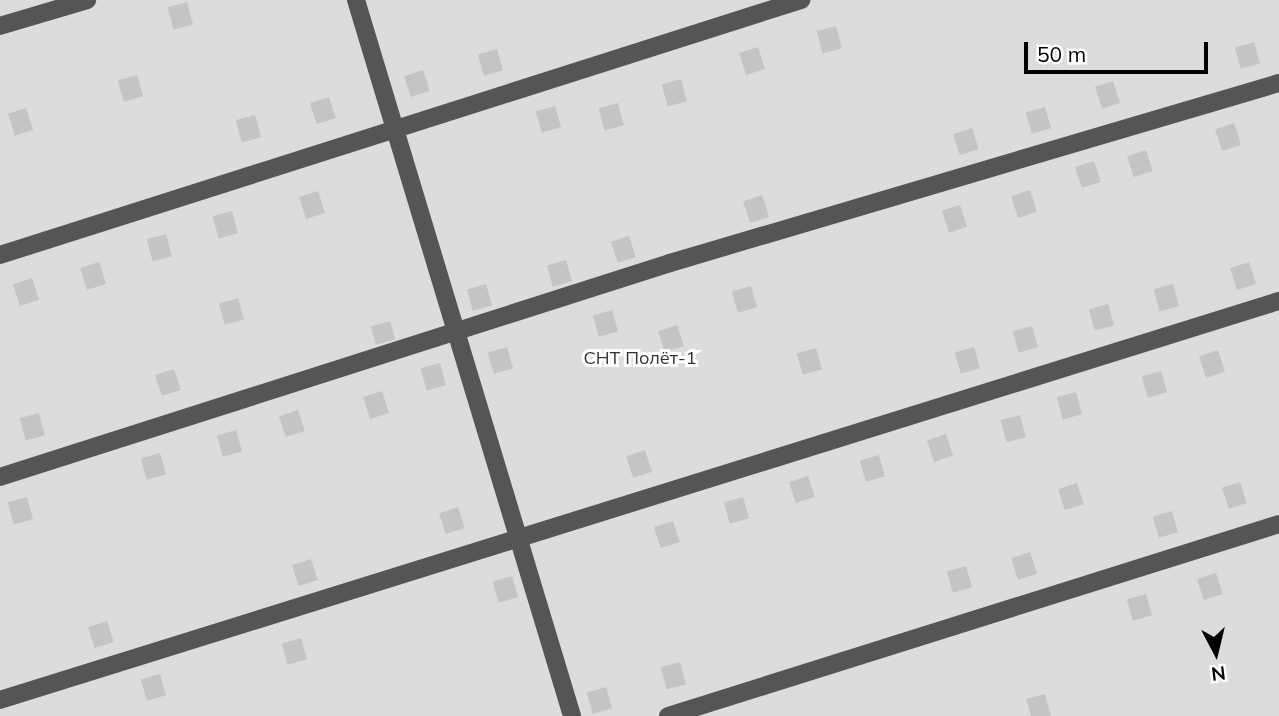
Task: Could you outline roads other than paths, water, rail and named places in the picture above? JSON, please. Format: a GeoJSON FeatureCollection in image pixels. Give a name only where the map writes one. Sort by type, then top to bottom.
{"type":"FeatureCollection","features":[{"type":"Feature","properties":{"kind":"lane"},"geometry":{"type":"LineString","coordinates":[[0,26],[86,0]]}},
{"type":"Feature","properties":{"kind":"lane"},"geometry":{"type":"LineString","coordinates":[[356,0],[460,333],[572,716]]}},
{"type":"Feature","properties":{"kind":"lane"},"geometry":{"type":"LineString","coordinates":[[0,255],[398,131],[801,0]]}},
{"type":"Feature","properties":{"kind":"lane"},"geometry":{"type":"LineString","coordinates":[[0,477],[460,333],[670,263],[1279,83]]}},
{"type":"Feature","properties":{"kind":"lane"},"geometry":{"type":"LineString","coordinates":[[0,699],[1279,301]]}},
{"type":"Feature","properties":{"kind":"lane"},"geometry":{"type":"LineString","coordinates":[[668,716],[1279,524]]}},
{"type":"Feature","properties":{"kind":"park label","name":"СНТ Полёт-1"},"geometry":{"type":"Point","coordinates":[640,358]}}]}
